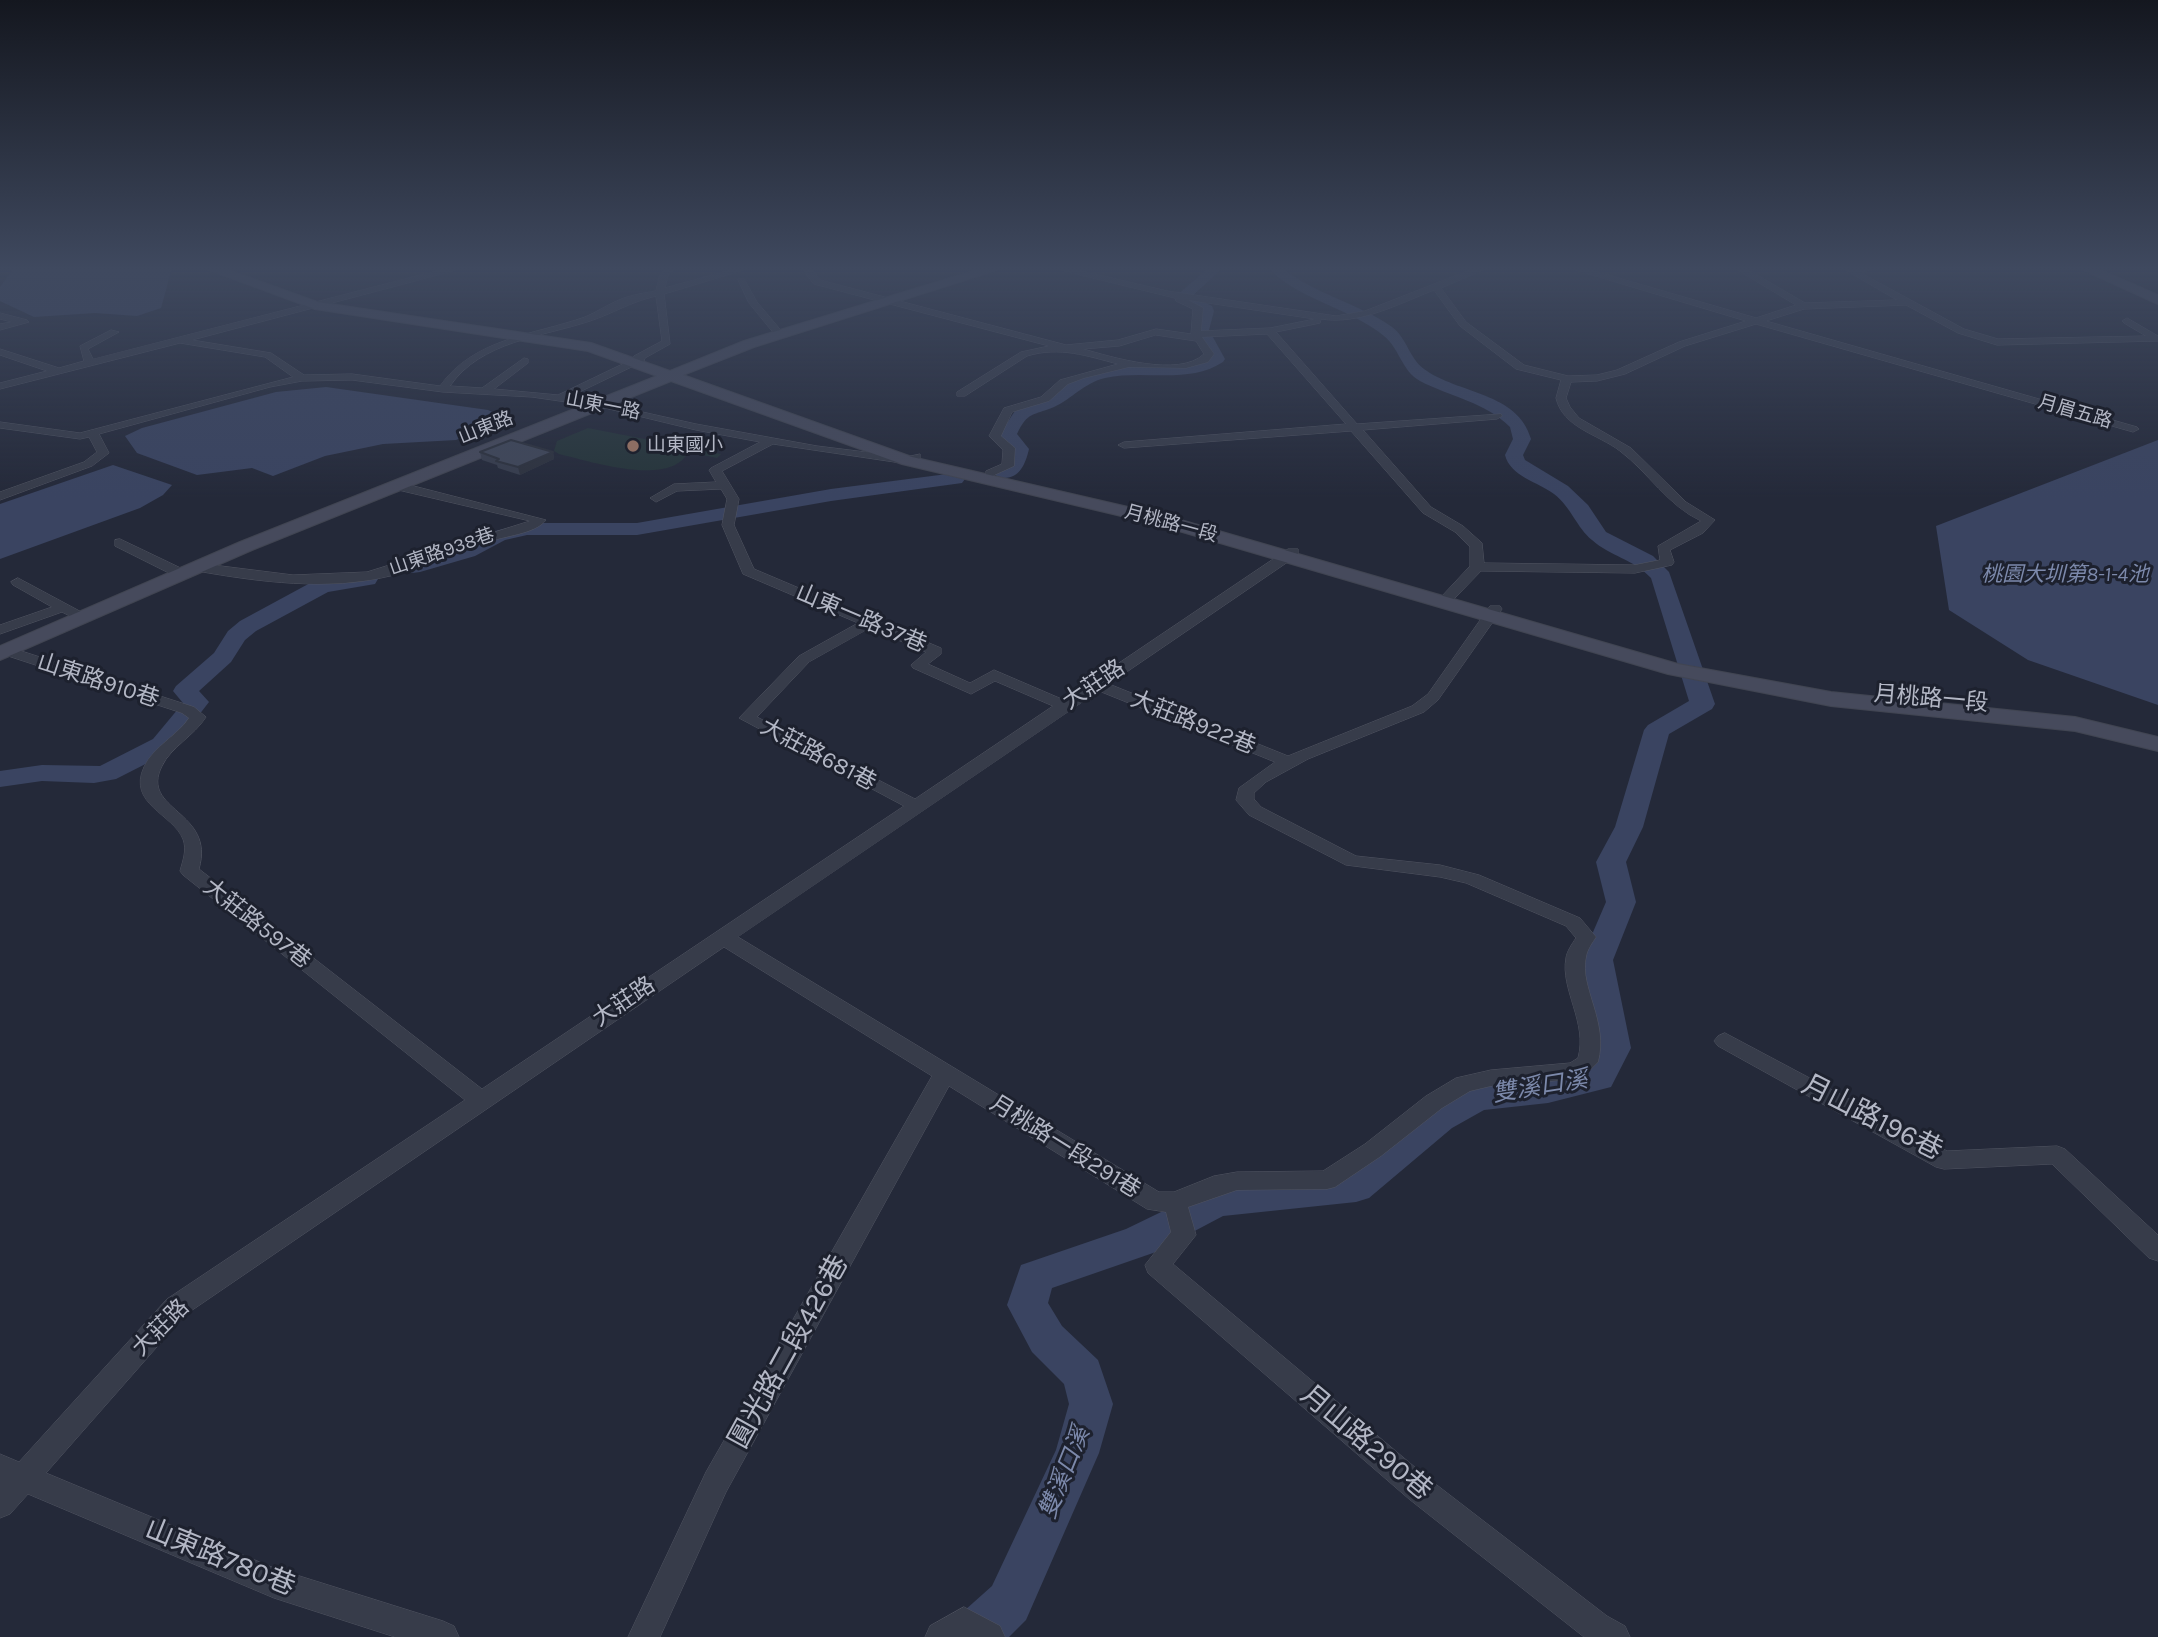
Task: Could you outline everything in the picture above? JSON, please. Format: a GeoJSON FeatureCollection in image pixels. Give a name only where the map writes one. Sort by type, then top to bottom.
{"type":"FeatureCollection","features":[{"type":"Feature","properties":{"kind":"street"},"geometry":{"type":"LineString","coordinates":[[89,362],[83,348],[90,344]]}},
{"type":"Feature","properties":{"kind":"street"},"geometry":{"type":"LineString","coordinates":[[0,386],[159,344]]}},
{"type":"Feature","properties":{"kind":"street"},"geometry":{"type":"LineString","coordinates":[[204,344],[268,355],[302,378]]}},
{"type":"Feature","properties":{"kind":"street"},"geometry":{"type":"LineString","coordinates":[[443,389],[448,379],[474,360],[506,344]]}},
{"type":"Feature","properties":{"kind":"street","name":"月桃路一段"},"geometry":{"type":"LineString","coordinates":[[578,344],[637,360],[672,375],[912,459],[1164,518]]}},
{"type":"Feature","properties":{"kind":"street"},"geometry":{"type":"LineString","coordinates":[[559,398],[663,344]]}},
{"type":"Feature","properties":{"kind":"street","name":"山東路"},"geometry":{"type":"LineString","coordinates":[[4,652],[190,570],[752,344]]}},
{"type":"Feature","properties":{"kind":"street"},"geometry":{"type":"LineString","coordinates":[[1054,344],[1132,365],[1159,367],[1201,362],[1209,354],[1202,344]]}},
{"type":"Feature","properties":{"kind":"street"},"geometry":{"type":"LineString","coordinates":[[961,394],[1024,354],[1060,346],[1110,344]]}},
{"type":"Feature","properties":{"kind":"street"},"geometry":{"type":"LineString","coordinates":[[1282,344],[1427,510],[1459,529],[1477,546],[1477,567],[1449,596]]}},
{"type":"Feature","properties":{"kind":"street"},"geometry":{"type":"LineString","coordinates":[[1490,344],[1520,367],[1568,379],[1597,378],[1621,372],[1681,344]]}},
{"type":"Feature","properties":{"kind":"street","name":"月眉五路"},"geometry":{"type":"LineString","coordinates":[[1841,344],[2133,429]]}},
{"type":"Feature","properties":{"kind":"street"},"geometry":{"type":"LineString","coordinates":[[0,352],[58,371]]}},
{"type":"Feature","properties":{"kind":"street"},"geometry":{"type":"LineString","coordinates":[[486,390],[524,361]]}},
{"type":"Feature","properties":{"kind":"street"},"geometry":{"type":"LineString","coordinates":[[990,473],[1008,466],[1009,448],[995,436],[1007,410],[1045,399],[1064,382],[1132,365]]}},
{"type":"Feature","properties":{"kind":"street","name":"山東一路"},"geometry":{"type":"LineString","coordinates":[[0,425],[80,436],[247,390],[302,378],[352,377],[443,389],[486,390],[601,404],[771,441],[912,459]]}},
{"type":"Feature","properties":{"kind":"street"},"geometry":{"type":"LineString","coordinates":[[1477,567],[1635,569],[1667,562],[1663,549],[1699,530],[1709,520],[1681,508],[1638,459],[1614,441],[1571,416],[1559,396],[1561,385],[1568,379]]}},
{"type":"Feature","properties":{"kind":"street"},"geometry":{"type":"LineString","coordinates":[[1124,445],[1497,416]]}},
{"type":"Feature","properties":{"kind":"street"},"geometry":{"type":"LineString","coordinates":[[0,496],[88,464],[103,453],[93,433]]}},
{"type":"Feature","properties":{"kind":"street","name":"山東一路37巷"},"geometry":{"type":"LineString","coordinates":[[771,441],[715,470],[733,499],[728,525],[748,571],[936,651],[918,665],[971,689],[994,674],[1063,705]]}},
{"type":"Feature","properties":{"kind":"street","name":"月桃路一段"},"geometry":{"type":"LineString","coordinates":[[912,459],[990,473],[1164,518],[1673,664],[1793,694],[2075,724],[2158,744]]}},
{"type":"Feature","properties":{"kind":"street"},"geometry":{"type":"LineString","coordinates":[[656,498],[674,488],[726,485]]}},
{"type":"Feature","properties":{"kind":"street","name":"山東路938巷"},"geometry":{"type":"LineString","coordinates":[[190,570],[311,581],[374,575],[455,551],[497,532],[536,524],[540,520],[398,486]]}},
{"type":"Feature","properties":{"kind":"street"},"geometry":{"type":"LineString","coordinates":[[120,543],[190,570]]}},
{"type":"Feature","properties":{"kind":"street","name":"月桃路一段"},"geometry":{"type":"LineString","coordinates":[[1290,555],[1449,596],[1493,612]]}},
{"type":"Feature","properties":{"kind":"street","name":"大莊路"},"geometry":{"type":"LineString","coordinates":[[0,1504],[13,1473],[176,1307],[1063,705],[1290,555]]}},
{"type":"Feature","properties":{"kind":"street"},"geometry":{"type":"LineString","coordinates":[[18,582],[82,618]]}},
{"type":"Feature","properties":{"kind":"street"},"geometry":{"type":"LineString","coordinates":[[0,630],[61,608]]}},
{"type":"Feature","properties":{"kind":"street"},"geometry":{"type":"LineString","coordinates":[[1175,1202],[1214,1185],[1237,1181],[1327,1180],[1373,1150],[1434,1102],[1464,1084],[1491,1078],[1575,1071],[1587,1062],[1590,1052],[1590,1027],[1575,967],[1576,955],[1587,937],[1584,930],[1573,922],[1472,879],[1440,871],[1352,861],[1255,811],[1245,800],[1245,792],[1254,783],[1291,763],[1418,709],[1433,697],[1493,612]]}},
{"type":"Feature","properties":{"kind":"street","name":"大莊路681巷"},"geometry":{"type":"LineString","coordinates":[[868,623],[804,659],[747,718],[916,806]]}},
{"type":"Feature","properties":{"kind":"street","name":"山東路910巷"},"geometry":{"type":"LineString","coordinates":[[4,652],[191,712]]}},
{"type":"Feature","properties":{"kind":"street","name":"月桃路一段"},"geometry":{"type":"LineString","coordinates":[[1705,671],[1793,686],[2058,712],[2158,734]]}},
{"type":"Feature","properties":{"kind":"street","name":"大莊路922巷"},"geometry":{"type":"LineString","coordinates":[[1096,684],[1291,763]]}},
{"type":"Feature","properties":{"kind":"street"},"geometry":{"type":"LineString","coordinates":[[1898,695],[1920,708]]}},
{"type":"Feature","properties":{"kind":"street","name":"大莊路597巷"},"geometry":{"type":"LineString","coordinates":[[191,712],[198,718],[192,730],[156,761],[150,774],[151,793],[165,813],[192,835],[197,846],[189,871],[481,1100]]}},
{"type":"Feature","properties":{"kind":"street","name":"月桃路一段291巷"},"geometry":{"type":"LineString","coordinates":[[721,936],[1155,1202],[1175,1202]]}},
{"type":"Feature","properties":{"kind":"street","name":"月山路196巷"},"geometry":{"type":"LineString","coordinates":[[1725,1041],[1944,1160],[2057,1155],[2158,1251]]}},
{"type":"Feature","properties":{"kind":"street","name":"圓光路二段426巷"},"geometry":{"type":"LineString","coordinates":[[644,1637],[716,1482],[945,1073]]}},
{"type":"Feature","properties":{"kind":"street","name":"月山路290巷"},"geometry":{"type":"LineString","coordinates":[[1175,1202],[1184,1235],[1157,1265],[1419,1489],[1596,1627],[1614,1637]]}},
{"type":"Feature","properties":{"kind":"street","name":"山東路780巷"},"geometry":{"type":"LineString","coordinates":[[13,1473],[274,1583],[443,1637]]}},
{"type":"Feature","properties":{"kind":"shaded area"},"geometry":{"type":"Polygon","coordinates":[[[588,428],[721,454],[717,458],[688,452],[679,463],[648,470],[609,466],[554,451],[557,441],[588,428]]]}},
{"type":"Feature","properties":{"kind":"water"},"geometry":{"type":"Polygon","coordinates":[[[326,387],[488,410],[501,416],[498,423],[456,440],[383,444],[325,456],[273,476],[252,468],[197,475],[137,453],[125,436],[142,428],[276,392],[326,387]]]}},
{"type":"Feature","properties":{"kind":"water","name":"桃園大圳第8-1-4池"},"geometry":{"type":"Polygon","coordinates":[[[2158,440],[2158,705],[2028,660],[1949,610],[1936,526],[2158,440]]]}},
{"type":"Feature","properties":{"kind":"water"},"geometry":{"type":"Polygon","coordinates":[[[113,465],[172,485],[163,495],[140,508],[0,559],[0,504],[113,465]]]}},
{"type":"Feature","properties":{"kind":"building"},"geometry":{"type":"Polygon","coordinates":[[[511,440],[553,452],[518,467],[496,461],[499,459],[480,452],[511,440]]]}},
{"type":"Feature","properties":{"kind":"waterway"},"geometry":{"type":"LineString","coordinates":[[1004,473],[1015,467],[1020,449],[1008,435],[1023,411],[1046,404],[1077,382],[1096,375],[1123,370],[1186,370],[1209,365],[1217,359],[1209,344]]}},
{"type":"Feature","properties":{"kind":"waterway","name":"雙溪口溪"},"geometry":{"type":"LineString","coordinates":[[973,1637],[1009,1603],[1077,1453],[1091,1404],[1083,1374],[1047,1339],[1027,1305],[1035,1277],[1139,1241],[1217,1201],[1356,1187],[1439,1118],[1477,1097],[1548,1090],[1599,1078],[1614,1048],[1597,960],[1621,902],[1611,862],[1629,827],[1657,730],[1703,704],[1692,678],[1661,577],[1646,560],[1599,536],[1581,509],[1561,490],[1516,463],[1514,455],[1522,439],[1519,425],[1506,413],[1416,371],[1399,344]]}},
{"type":"Feature","properties":{"kind":"waterway"},"geometry":{"type":"LineString","coordinates":[[412,567],[468,552],[498,536],[527,529],[637,529],[831,495],[955,479]]}},
{"type":"Feature","properties":{"kind":"waterway"},"geometry":{"type":"LineString","coordinates":[[0,779],[42,773],[107,773],[162,745],[197,702],[185,691],[223,657],[236,636],[248,626],[320,587],[335,582],[367,579]]}},
{"type":"Feature","properties":{"kind":"place","name":"山東國小"},"geometry":{"type":"Point","coordinates":[633,446]}}]}
